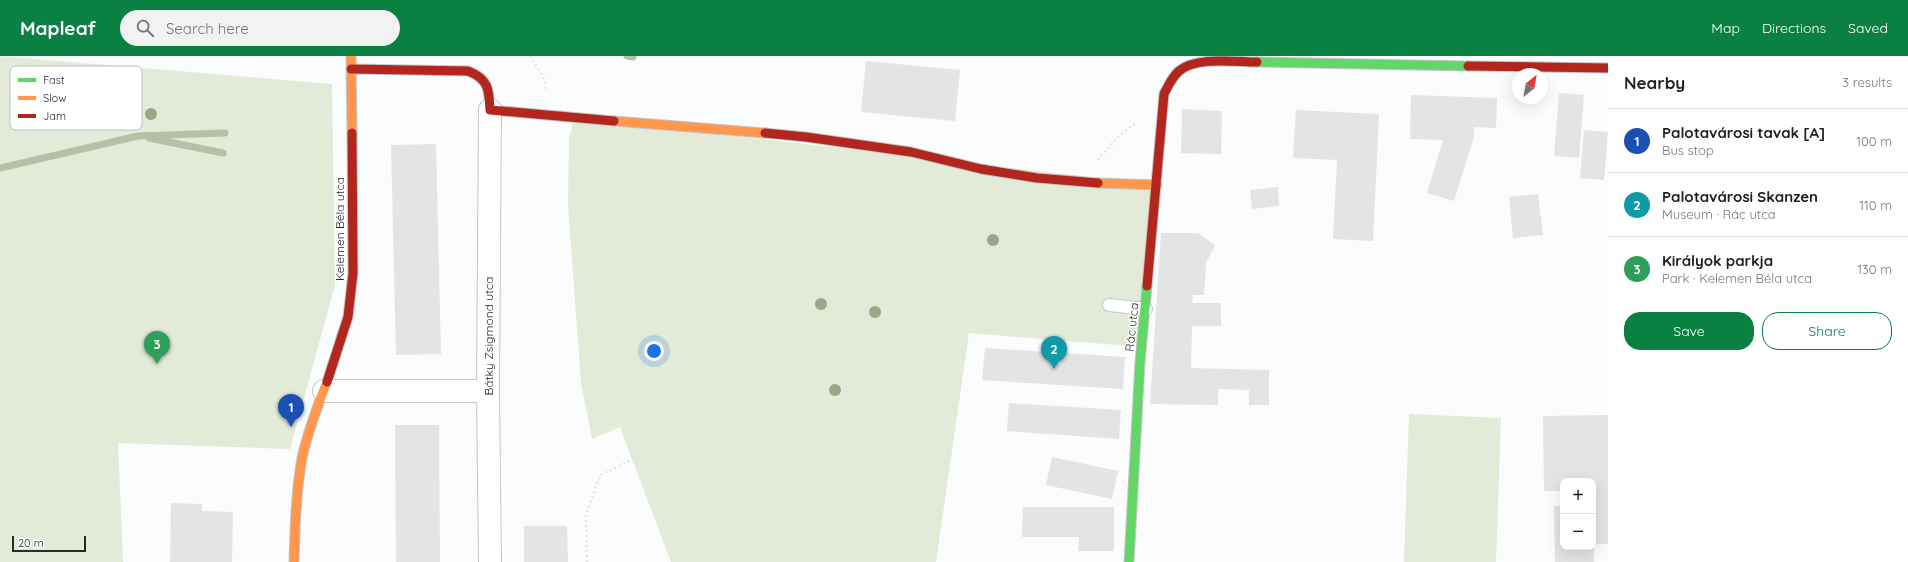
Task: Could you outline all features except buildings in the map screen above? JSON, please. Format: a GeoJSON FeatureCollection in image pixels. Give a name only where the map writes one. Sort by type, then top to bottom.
{"type":"FeatureCollection","features":[{"type":"Feature","properties":{"kind":"street","name":"Kelemen Béla utca"},"geometry":{"type":"LineString","coordinates":[[294,562],[295,523],[302,459],[309,430],[324,391],[348,317],[353,273],[351,56]]}},
{"type":"Feature","properties":{"kind":"street","name":"Rác utca"},"geometry":{"type":"LineString","coordinates":[[1129,562],[1140,362],[1146,309],[1164,94],[1172,79],[1180,70],[1191,63],[1205,61],[1564,62]]}},
{"type":"Feature","properties":{"kind":"street"},"geometry":{"type":"LineString","coordinates":[[1564,62],[1608,68]]}},
{"type":"Feature","properties":{"kind":"street"},"geometry":{"type":"LineString","coordinates":[[351,69],[468,71],[476,73],[481,77],[489,90],[490,110],[821,139],[911,152],[981,169],[1079,183],[1157,186]]}},
{"type":"Feature","properties":{"kind":"street","name":"Bátky Zsigmond utca"},"geometry":{"type":"LineString","coordinates":[[490,110],[488,391],[490,562]]}},
{"type":"Feature","properties":{"kind":"street"},"geometry":{"type":"LineString","coordinates":[[324,391],[488,391]]}},
{"type":"Feature","properties":{"kind":"lane"},"geometry":{"type":"LineString","coordinates":[[1109,305],[1146,309]]}},
{"type":"Feature","properties":{"kind":"path"},"geometry":{"type":"LineString","coordinates":[[530,56],[543,77],[550,115]]}},
{"type":"Feature","properties":{"kind":"path"},"geometry":{"type":"LineString","coordinates":[[0,88],[10,89]]}},
{"type":"Feature","properties":{"kind":"path"},"geometry":{"type":"LineString","coordinates":[[142,100],[326,115]]}},
{"type":"Feature","properties":{"kind":"path"},"geometry":{"type":"LineString","coordinates":[[916,562],[934,434],[938,350],[957,315],[1079,183],[1117,138],[1144,116],[1163,104]]}},
{"type":"Feature","properties":{"kind":"path"},"geometry":{"type":"LineString","coordinates":[[587,562],[586,516],[600,476],[943,312],[982,288]]}},
{"type":"Feature","properties":{"kind":"green space"},"geometry":{"type":"Polygon","coordinates":[[[0,56],[119,66],[10,66],[10,130],[142,130],[142,68],[332,84],[335,285],[290,449],[118,443],[123,562],[0,562],[0,56]]]}},
{"type":"Feature","properties":{"kind":"green space"},"geometry":{"type":"Polygon","coordinates":[[[574,117],[1157,185],[1142,347],[969,333],[936,562],[671,562],[620,427],[592,439],[581,383],[568,205],[569,139],[574,117]]]}},
{"type":"Feature","properties":{"kind":"green space"},"geometry":{"type":"Polygon","coordinates":[[[1409,414],[1501,418],[1496,562],[1404,562],[1409,414]]]}},
{"type":"Feature","properties":{"kind":"waterway"},"geometry":{"type":"LineString","coordinates":[[627,56],[633,57]]}},
{"type":"Feature","properties":{"kind":"waterway"},"geometry":{"type":"LineString","coordinates":[[0,168],[138,136],[225,133]]}},
{"type":"Feature","properties":{"kind":"waterway"},"geometry":{"type":"LineString","coordinates":[[149,138],[223,153]]}},
{"type":"Feature","properties":{"kind":"traffic: fast"},"geometry":{"type":"LineString","coordinates":[[1257,62],[1468,66]]}},
{"type":"Feature","properties":{"kind":"traffic: fast"},"geometry":{"type":"LineString","coordinates":[[1129,562],[1140,362],[1147,286]]}},
{"type":"Feature","properties":{"kind":"traffic: slow"},"geometry":{"type":"LineString","coordinates":[[351,56],[352,133]]}},
{"type":"Feature","properties":{"kind":"traffic: slow"},"geometry":{"type":"LineString","coordinates":[[614,121],[765,133]]}},
{"type":"Feature","properties":{"kind":"traffic: slow"},"geometry":{"type":"LineString","coordinates":[[1098,183],[1157,185]]}},
{"type":"Feature","properties":{"kind":"traffic: slow"},"geometry":{"type":"LineString","coordinates":[[294,562],[295,523],[302,458],[313,420],[327,382]]}},
{"type":"Feature","properties":{"kind":"traffic: jam"},"geometry":{"type":"LineString","coordinates":[[1147,286],[1164,94],[1174,76],[1187,66],[1196,63],[1216,61],[1257,62]]}},
{"type":"Feature","properties":{"kind":"traffic: jam"},"geometry":{"type":"LineString","coordinates":[[1468,66],[1608,68]]}},
{"type":"Feature","properties":{"kind":"traffic: jam"},"geometry":{"type":"LineString","coordinates":[[351,69],[468,71],[475,74],[484,82],[488,91],[490,110],[614,121]]}},
{"type":"Feature","properties":{"kind":"traffic: jam"},"geometry":{"type":"LineString","coordinates":[[327,382],[348,317],[353,273],[352,133]]}},
{"type":"Feature","properties":{"kind":"traffic: jam"},"geometry":{"type":"LineString","coordinates":[[765,133],[806,137],[911,152],[981,169],[1037,178],[1098,183]]}},
{"type":"Feature","properties":{"kind":"place","name":"Királyok parkja"},"geometry":{"type":"Point","coordinates":[157,364]}},
{"type":"Feature","properties":{"kind":"place","name":"Palotavárosi Skanzen"},"geometry":{"type":"Point","coordinates":[1054,369]}},
{"type":"Feature","properties":{"kind":"place","name":"Palotavárosi tavak [A]"},"geometry":{"type":"Point","coordinates":[291,427]}}]}
